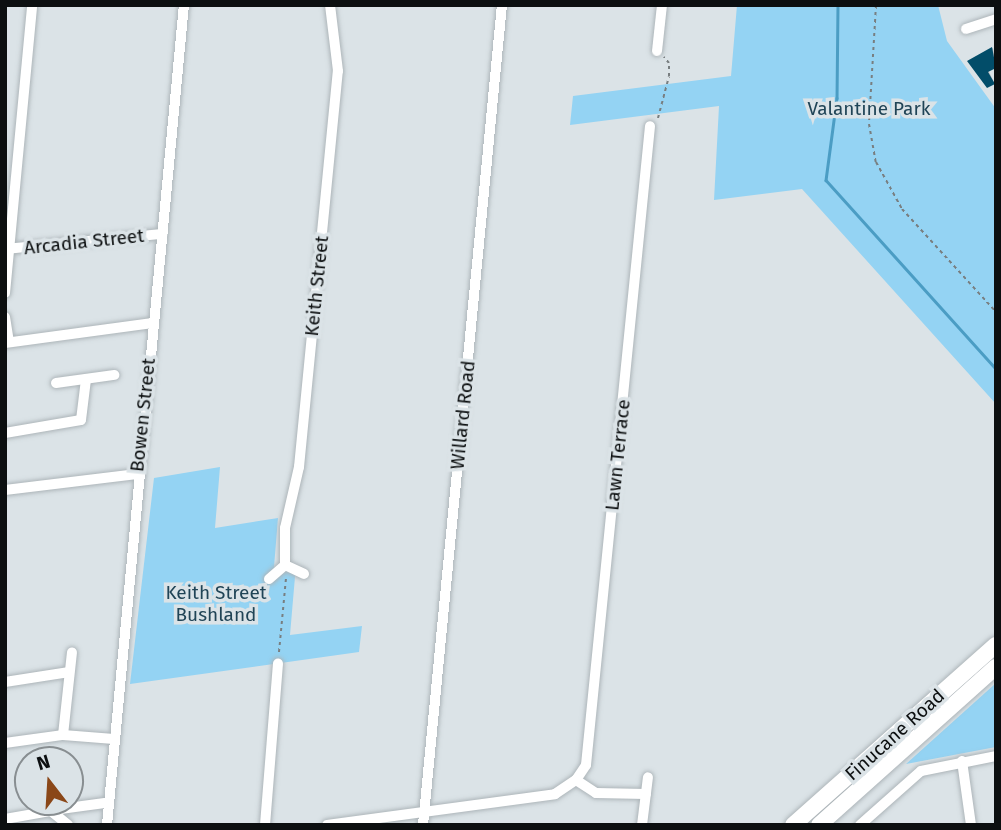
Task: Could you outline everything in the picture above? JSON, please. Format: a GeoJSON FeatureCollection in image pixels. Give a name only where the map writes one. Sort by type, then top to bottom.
{"type":"FeatureCollection","features":[{"type":"Feature","properties":{"kind":"highway","name":"Finucane Road"},"geometry":{"type":"LineString","coordinates":[[793,825],[996,645]]}},
{"type":"Feature","properties":{"kind":"highway","name":"Finucane Road"},"geometry":{"type":"LineString","coordinates":[[819,825],[996,667]]}},
{"type":"Feature","properties":{"kind":"street"},"geometry":{"type":"LineString","coordinates":[[5,293],[32,5]]}},
{"type":"Feature","properties":{"kind":"street","name":"Bowen Street"},"geometry":{"type":"LineString","coordinates":[[107,825],[105,806],[114,739],[137,474],[184,5]]}},
{"type":"Feature","properties":{"kind":"street","name":"Keith Street"},"geometry":{"type":"LineString","coordinates":[[285,565],[285,528],[299,467],[338,71],[330,5]]}},
{"type":"Feature","properties":{"kind":"street","name":"Willard Road"},"geometry":{"type":"LineString","coordinates":[[424,819],[502,5]]}},
{"type":"Feature","properties":{"kind":"street"},"geometry":{"type":"LineString","coordinates":[[657,51],[662,5]]}},
{"type":"Feature","properties":{"kind":"street"},"geometry":{"type":"LineString","coordinates":[[966,29],[996,19]]}},
{"type":"Feature","properties":{"kind":"street","name":"Lawn Terrace"},"geometry":{"type":"LineString","coordinates":[[576,780],[591,745],[650,126]]}},
{"type":"Feature","properties":{"kind":"street","name":"Arcadia Street"},"geometry":{"type":"LineString","coordinates":[[8,249],[162,234]]}},
{"type":"Feature","properties":{"kind":"street"},"geometry":{"type":"LineString","coordinates":[[6,319],[7,343],[153,323]]}},
{"type":"Feature","properties":{"kind":"street"},"geometry":{"type":"LineString","coordinates":[[56,383],[114,375]]}},
{"type":"Feature","properties":{"kind":"street"},"geometry":{"type":"LineString","coordinates":[[5,433],[81,420],[86,379]]}},
{"type":"Feature","properties":{"kind":"street"},"geometry":{"type":"LineString","coordinates":[[5,490],[137,474]]}},
{"type":"Feature","properties":{"kind":"street"},"geometry":{"type":"LineString","coordinates":[[269,579],[285,565],[304,574]]}},
{"type":"Feature","properties":{"kind":"street"},"geometry":{"type":"LineString","coordinates":[[63,735],[72,652]]}},
{"type":"Feature","properties":{"kind":"street"},"geometry":{"type":"LineString","coordinates":[[265,825],[278,664]]}},
{"type":"Feature","properties":{"kind":"street"},"geometry":{"type":"LineString","coordinates":[[5,682],[69,672]]}},
{"type":"Feature","properties":{"kind":"street"},"geometry":{"type":"LineString","coordinates":[[5,743],[63,735],[114,739]]}},
{"type":"Feature","properties":{"kind":"street"},"geometry":{"type":"LineString","coordinates":[[860,825],[920,771],[996,756]]}},
{"type":"Feature","properties":{"kind":"street"},"geometry":{"type":"LineString","coordinates":[[962,761],[971,825]]}},
{"type":"Feature","properties":{"kind":"street"},"geometry":{"type":"LineString","coordinates":[[642,825],[648,777]]}},
{"type":"Feature","properties":{"kind":"street"},"geometry":{"type":"LineString","coordinates":[[327,825],[424,819],[555,793],[576,780],[596,793],[646,794]]}},
{"type":"Feature","properties":{"kind":"street"},"geometry":{"type":"LineString","coordinates":[[84,808],[105,806]]}},
{"type":"Feature","properties":{"kind":"street"},"geometry":{"type":"LineString","coordinates":[[67,823],[76,810],[105,806]]}},
{"type":"Feature","properties":{"kind":"street"},"geometry":{"type":"LineString","coordinates":[[5,819],[22,816]]}},
{"type":"Feature","properties":{"kind":"path"},"geometry":{"type":"LineString","coordinates":[[876,5],[869,124],[876,162],[902,209],[996,312]]}},
{"type":"Feature","properties":{"kind":"path"},"geometry":{"type":"LineString","coordinates":[[650,126],[657,119],[669,76],[669,62],[657,51]]}},
{"type":"Feature","properties":{"kind":"path"},"geometry":{"type":"LineString","coordinates":[[278,664],[285,565]]}},
{"type":"Feature","properties":{"kind":"green space","name":"Valantine Park"},"geometry":{"type":"Polygon","coordinates":[[[737,5],[938,5],[947,41],[996,109],[996,404],[802,189],[714,200],[719,106],[570,125],[573,96],[731,76],[737,5]]]}},
{"type":"Feature","properties":{"kind":"green space","name":"Keith Street Bushland"},"geometry":{"type":"Polygon","coordinates":[[[220,467],[215,528],[278,518],[274,567],[296,565],[290,635],[362,626],[359,652],[130,684],[154,478],[220,467]]]}},
{"type":"Feature","properties":{"kind":"green space"},"geometry":{"type":"Polygon","coordinates":[[[996,683],[996,747],[906,764],[996,683]]]}},
{"type":"Feature","properties":{"kind":"building"},"geometry":{"type":"Polygon","coordinates":[[[992,47],[996,68],[988,72],[995,84],[987,88],[967,61],[992,47]]]}},
{"type":"Feature","properties":{"kind":"waterway"},"geometry":{"type":"LineString","coordinates":[[838,5],[837,98],[826,180],[996,369]]}}]}
